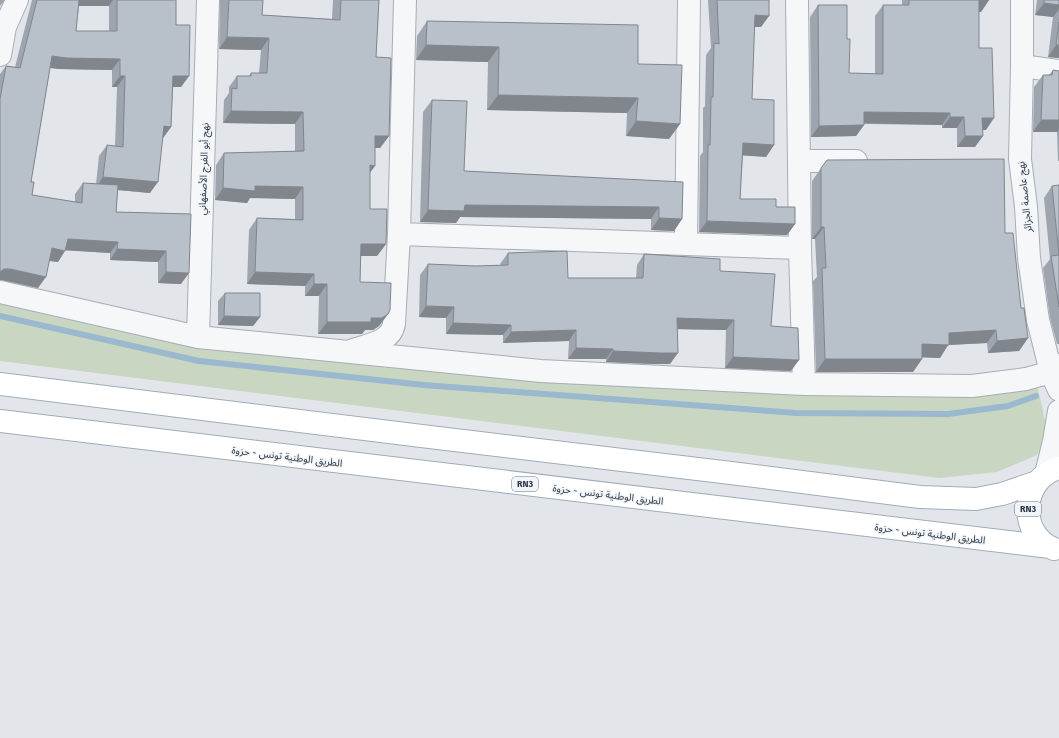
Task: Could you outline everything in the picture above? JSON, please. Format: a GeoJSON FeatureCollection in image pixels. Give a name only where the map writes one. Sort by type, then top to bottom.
{"type":"FeatureCollection","features":[{"type":"Feature","properties":{"kind":"main road","name":"RN3"},"geometry":{"type":"LineString","coordinates":[[0,384],[920,497],[976,499],[1002,494],[1047,474]]}},
{"type":"Feature","properties":{"kind":"main road","name":"الطريق الوطنية تونس - حزوة"},"geometry":{"type":"LineString","coordinates":[[0,421],[681,502],[1055,549]]}},
{"type":"Feature","properties":{"kind":"main road"},"geometry":{"type":"LineString","coordinates":[[681,502],[683,468]]}},
{"type":"Feature","properties":{"kind":"main road","name":"RN3"},"geometry":{"type":"LineString","coordinates":[[1047,474],[1030,495],[1028,510],[1030,525],[1038,538],[1055,549]]}},
{"type":"Feature","properties":{"kind":"street"},"geometry":{"type":"LineString","coordinates":[[0,55],[2,27],[17,0]]}},
{"type":"Feature","properties":{"kind":"street","name":"نهج أبو الفرج الأصفهاني"},"geometry":{"type":"LineString","coordinates":[[198,337],[208,0]]}},
{"type":"Feature","properties":{"kind":"street"},"geometry":{"type":"LineString","coordinates":[[346,352],[385,339],[393,330],[399,234],[405,0]]}},
{"type":"Feature","properties":{"kind":"street"},"geometry":{"type":"LineString","coordinates":[[686,243],[689,0]]}},
{"type":"Feature","properties":{"kind":"street"},"geometry":{"type":"LineString","coordinates":[[798,0],[800,248],[804,384]]}},
{"type":"Feature","properties":{"kind":"street","name":"نهج عاصمة الجزائر"},"geometry":{"type":"LineString","coordinates":[[1022,0],[1022,66],[1012,159],[1026,207],[1029,258],[1038,320],[1056,376]]}},
{"type":"Feature","properties":{"kind":"street"},"geometry":{"type":"LineString","coordinates":[[1022,66],[1059,71]]}},
{"type":"Feature","properties":{"kind":"street"},"geometry":{"type":"LineString","coordinates":[[800,161],[878,160]]}},
{"type":"Feature","properties":{"kind":"street"},"geometry":{"type":"LineString","coordinates":[[399,234],[800,248]]}},
{"type":"Feature","properties":{"kind":"street"},"geometry":{"type":"LineString","coordinates":[[0,292],[198,337],[541,371],[804,384],[972,386],[1056,376]]}},
{"type":"Feature","properties":{"kind":"street"},"geometry":{"type":"LineString","coordinates":[[1047,474],[1059,411]]}},
{"type":"Feature","properties":{"kind":"green space"},"geometry":{"type":"Polygon","coordinates":[[[0,302],[194,343],[379,367],[591,381],[1036,380],[1046,425],[1045,442],[1037,455],[997,472],[939,478],[0,361],[0,302]]]}},
{"type":"Feature","properties":{"kind":"building"},"geometry":{"type":"Polygon","coordinates":[[[37,0],[79,0],[76,31],[117,31],[117,0],[176,0],[176,25],[190,25],[189,76],[173,76],[171,127],[164,126],[158,182],[103,177],[107,145],[123,147],[125,76],[120,76],[120,59],[66,58],[52,56],[31,182],[34,182],[32,195],[82,203],[83,183],[118,185],[116,212],[191,214],[189,273],[166,272],[166,251],[117,249],[118,242],[68,239],[65,251],[52,248],[46,277],[10,269],[4,269],[0,272],[0,99],[6,66],[20,68],[37,0]]]}},
{"type":"Feature","properties":{"kind":"building"},"geometry":{"type":"Polygon","coordinates":[[[229,0],[263,0],[262,15],[340,20],[341,0],[379,0],[376,57],[391,58],[389,136],[375,136],[375,166],[370,165],[370,209],[387,209],[386,244],[361,244],[360,282],[391,283],[390,310],[388,314],[382,318],[371,318],[371,322],[327,322],[327,284],[314,284],[314,274],[255,272],[257,218],[303,220],[303,187],[255,186],[255,191],[223,188],[224,153],[304,151],[303,112],[231,111],[232,88],[237,89],[237,76],[251,76],[251,73],[267,73],[269,38],[227,37],[229,0]]]}},
{"type":"Feature","properties":{"kind":"building"},"geometry":{"type":"Polygon","coordinates":[[[717,0],[769,0],[769,16],[755,15],[752,99],[774,100],[774,145],[743,143],[740,199],[776,199],[776,207],[795,207],[795,224],[707,221],[708,145],[710,145],[711,97],[713,97],[714,43],[719,44],[717,0]]]}},
{"type":"Feature","properties":{"kind":"building"},"geometry":{"type":"Polygon","coordinates":[[[909,0],[979,0],[979,48],[992,48],[994,118],[982,118],[983,136],[965,136],[964,117],[950,117],[950,113],[864,112],[864,125],[819,126],[818,5],[847,5],[847,39],[850,39],[849,73],[883,74],[883,5],[909,5],[909,0]]]}},
{"type":"Feature","properties":{"kind":"building"},"geometry":{"type":"Polygon","coordinates":[[[1044,0],[1059,0],[1059,5],[1044,3],[1044,0]]]}},
{"type":"Feature","properties":{"kind":"building"},"geometry":{"type":"Polygon","coordinates":[[[427,21],[638,25],[638,64],[682,65],[680,124],[636,121],[638,98],[498,95],[499,47],[426,45],[427,21]]]}},
{"type":"Feature","properties":{"kind":"building"},"geometry":{"type":"Polygon","coordinates":[[[1059,22],[1059,45],[1056,45],[1059,22]]]}},
{"type":"Feature","properties":{"kind":"building"},"geometry":{"type":"Polygon","coordinates":[[[1053,70],[1059,71],[1059,120],[1041,120],[1043,75],[1052,75],[1053,70]]]}},
{"type":"Feature","properties":{"kind":"building"},"geometry":{"type":"Polygon","coordinates":[[[432,100],[467,101],[464,171],[683,182],[682,219],[659,218],[659,207],[465,205],[464,211],[428,210],[432,100]]]}},
{"type":"Feature","properties":{"kind":"building"},"geometry":{"type":"Polygon","coordinates":[[[1004,159],[1005,233],[1013,233],[1021,308],[1024,308],[1028,338],[997,341],[996,330],[949,333],[949,345],[922,344],[922,359],[825,359],[822,268],[826,268],[824,227],[821,227],[821,168],[827,160],[1004,159]]]}},
{"type":"Feature","properties":{"kind":"building"},"geometry":{"type":"Polygon","coordinates":[[[1059,185],[1059,255],[1052,186],[1059,185]]]}},
{"type":"Feature","properties":{"kind":"building"},"geometry":{"type":"Polygon","coordinates":[[[567,251],[568,278],[643,278],[644,254],[720,259],[720,271],[775,274],[771,326],[798,328],[799,360],[733,357],[734,320],[677,318],[678,353],[613,351],[613,349],[576,348],[576,330],[511,332],[511,325],[453,323],[454,307],[426,306],[428,264],[475,266],[508,265],[508,253],[567,251]]]}},
{"type":"Feature","properties":{"kind":"building"},"geometry":{"type":"Polygon","coordinates":[[[1059,255],[1059,307],[1051,256],[1059,255]]]}},
{"type":"Feature","properties":{"kind":"building"},"geometry":{"type":"Polygon","coordinates":[[[225,293],[260,293],[260,317],[224,316],[225,293]]]}},
{"type":"Feature","properties":{"kind":"waterway"},"geometry":{"type":"LineString","coordinates":[[0,316],[199,361],[424,385],[796,413],[948,414],[1008,406],[1036,396]]}}]}
